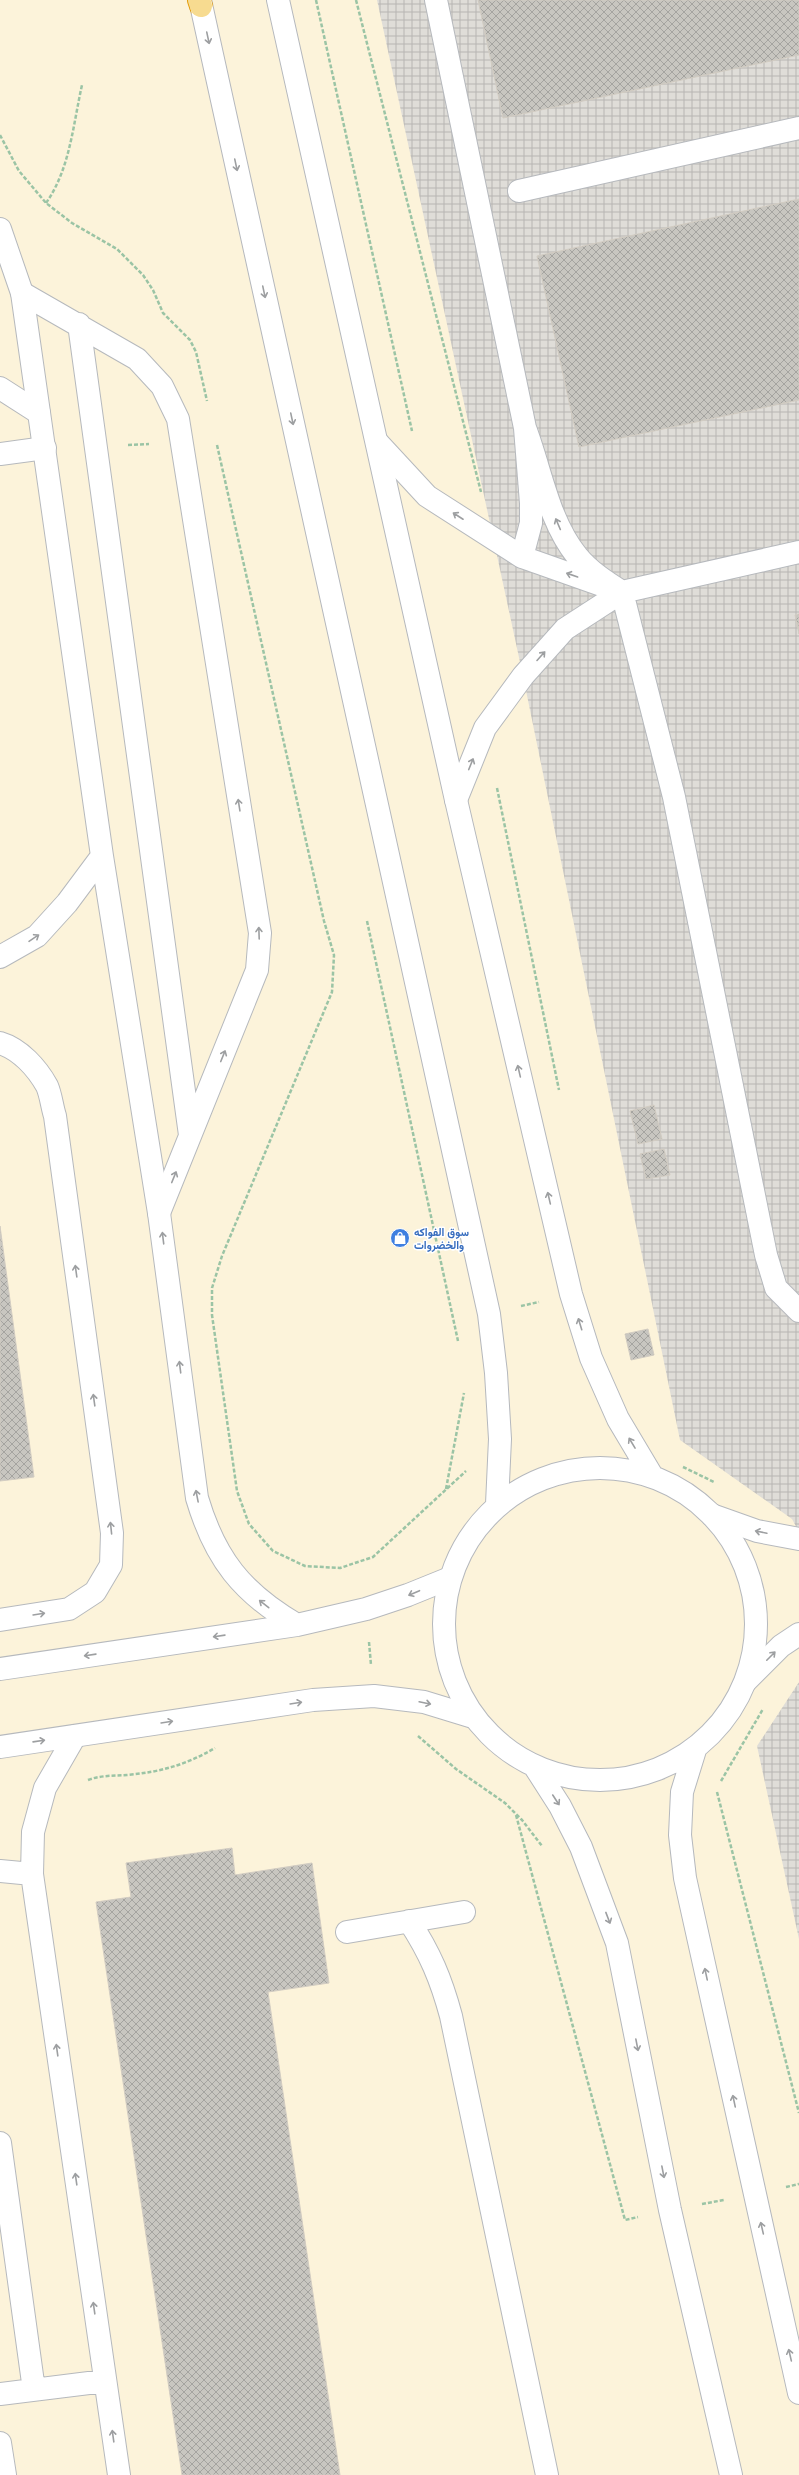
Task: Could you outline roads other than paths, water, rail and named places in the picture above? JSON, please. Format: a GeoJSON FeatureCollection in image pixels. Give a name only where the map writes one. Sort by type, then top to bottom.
{"type":"FeatureCollection","features":[{"type":"Feature","properties":{"kind":"street"},"geometry":{"type":"LineString","coordinates":[[278,0],[456,800],[572,1294],[591,1358],[618,1419],[652,1476]]}},
{"type":"Feature","properties":{"kind":"street"},"geometry":{"type":"LineString","coordinates":[[436,0],[525,428],[550,505],[562,532],[577,556],[598,576],[622,592],[674,796],[766,1255],[776,1288],[799,1311]]}},
{"type":"Feature","properties":{"kind":"street"},"geometry":{"type":"LineString","coordinates":[[200,2],[489,1314],[496,1373],[500,1439],[498,1504]]}},
{"type":"Feature","properties":{"kind":"street"},"geometry":{"type":"LineString","coordinates":[[519,191],[799,128]]}},
{"type":"Feature","properties":{"kind":"street"},"geometry":{"type":"LineString","coordinates":[[0,229],[22,293],[102,856],[159,1213],[197,1498],[205,1525],[217,1550],[237,1578],[251,1594],[273,1611],[297,1625]]}},
{"type":"Feature","properties":{"kind":"street"},"geometry":{"type":"LineString","coordinates":[[22,293],[79,324],[137,359],[162,386],[178,419],[260,933],[257,970],[159,1213]]}},
{"type":"Feature","properties":{"kind":"street"},"geometry":{"type":"LineString","coordinates":[[79,324],[190,1136]]}},
{"type":"Feature","properties":{"kind":"street"},"geometry":{"type":"LineString","coordinates":[[0,388],[39,413]]}},
{"type":"Feature","properties":{"kind":"street"},"geometry":{"type":"LineString","coordinates":[[522,558],[531,523],[532,503],[525,428]]}},
{"type":"Feature","properties":{"kind":"street"},"geometry":{"type":"LineString","coordinates":[[377,442],[427,496],[522,558],[622,592]]}},
{"type":"Feature","properties":{"kind":"street"},"geometry":{"type":"LineString","coordinates":[[0,454],[45,448]]}},
{"type":"Feature","properties":{"kind":"street"},"geometry":{"type":"LineString","coordinates":[[456,800],[485,728],[523,676],[565,629],[622,592],[799,552]]}},
{"type":"Feature","properties":{"kind":"street"},"geometry":{"type":"LineString","coordinates":[[0,957],[37,936],[67,903],[102,856]]}},
{"type":"Feature","properties":{"kind":"street"},"geometry":{"type":"LineString","coordinates":[[0,1043],[7,1045],[31,1063],[48,1087],[55,1116],[112,1533],[111,1565],[95,1592],[69,1609],[0,1620]]}},
{"type":"Feature","properties":{"kind":"street"},"geometry":{"type":"LineString","coordinates":[[612,1468],[652,1476],[684,1492],[712,1515],[734,1543],[748,1576],[756,1611],[755,1646],[746,1681],[725,1719],[695,1750],[658,1771],[617,1781],[575,1779],[534,1767],[501,1746],[473,1717],[455,1685],[445,1650],[443,1614],[450,1578],[468,1538],[498,1504],[532,1482],[571,1469],[612,1468]]}},
{"type":"Feature","properties":{"kind":"street"},"geometry":{"type":"LineString","coordinates":[[712,1515],[757,1531],[799,1539]]}},
{"type":"Feature","properties":{"kind":"street"},"geometry":{"type":"LineString","coordinates":[[0,1668],[297,1625],[366,1609],[408,1595],[450,1578]]}},
{"type":"Feature","properties":{"kind":"street"},"geometry":{"type":"LineString","coordinates":[[746,1681],[781,1646],[799,1634]]}},
{"type":"Feature","properties":{"kind":"street"},"geometry":{"type":"LineString","coordinates":[[0,1747],[313,1700],[374,1696],[424,1702],[473,1717]]}},
{"type":"Feature","properties":{"kind":"street"},"geometry":{"type":"LineString","coordinates":[[75,1736],[45,1788],[33,1832],[32,1874],[119,2475]]}},
{"type":"Feature","properties":{"kind":"street"},"geometry":{"type":"LineString","coordinates":[[695,1750],[682,1792],[680,1835],[685,1878],[799,2393]]}},
{"type":"Feature","properties":{"kind":"street"},"geometry":{"type":"LineString","coordinates":[[534,1767],[560,1806],[581,1847],[617,1943],[670,2210],[731,2475]]}},
{"type":"Feature","properties":{"kind":"street"},"geometry":{"type":"LineString","coordinates":[[0,1871],[32,1874]]}},
{"type":"Feature","properties":{"kind":"street"},"geometry":{"type":"LineString","coordinates":[[347,1932],[464,1912]]}},
{"type":"Feature","properties":{"kind":"street"},"geometry":{"type":"LineString","coordinates":[[409,1921],[428,1950],[442,1982],[451,2016],[547,2475]]}},
{"type":"Feature","properties":{"kind":"street"},"geometry":{"type":"LineString","coordinates":[[0,2143],[34,2390]]}},
{"type":"Feature","properties":{"kind":"street"},"geometry":{"type":"LineString","coordinates":[[0,2394],[105,2381]]}},
{"type":"Feature","properties":{"kind":"street"},"geometry":{"type":"LineString","coordinates":[[0,2442],[4,2475]]}},
{"type":"Feature","properties":{"kind":"place","name":"سوق الفواكه والخضروات"},"geometry":{"type":"Point","coordinates":[400,1238]}}]}
